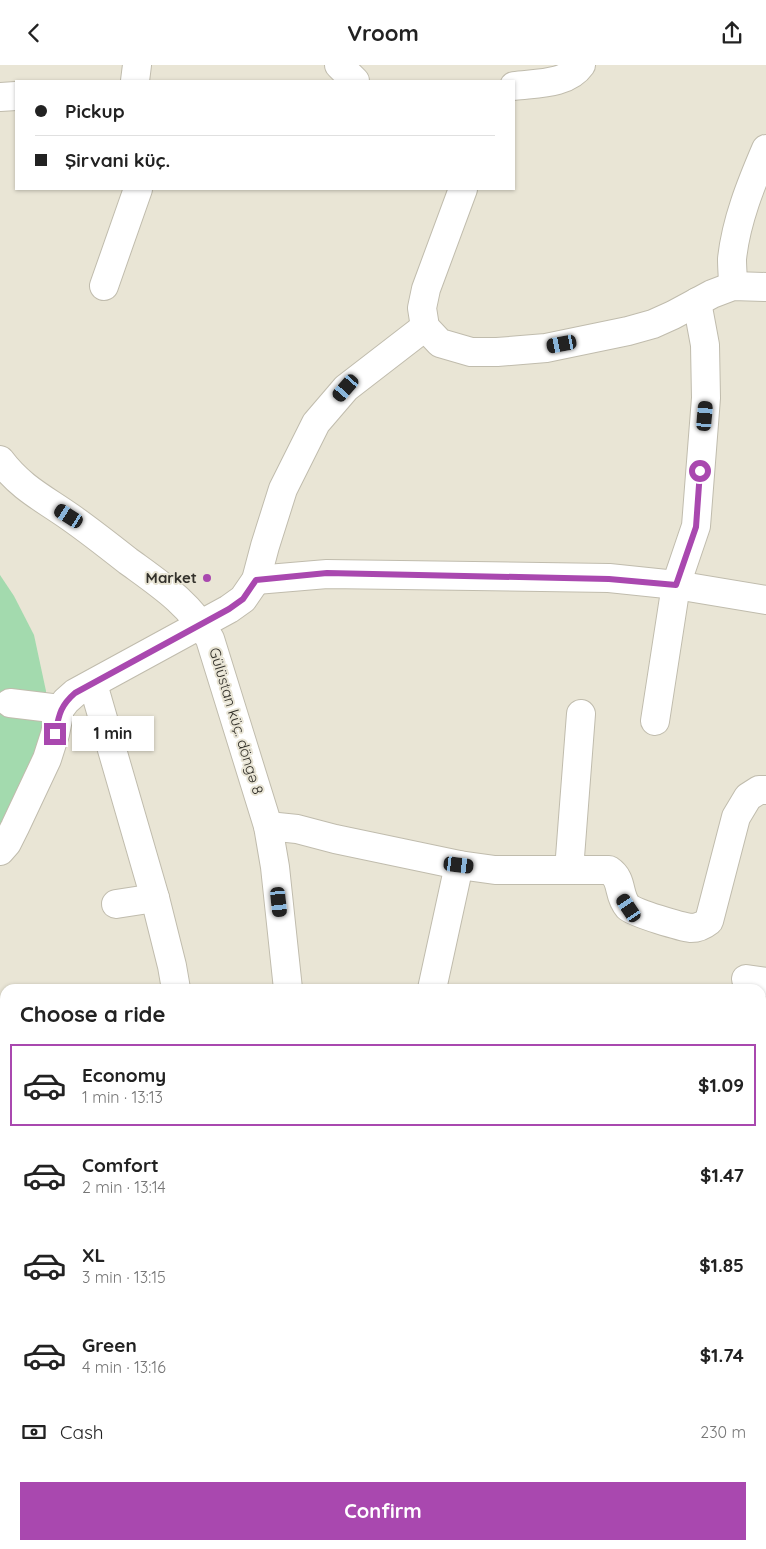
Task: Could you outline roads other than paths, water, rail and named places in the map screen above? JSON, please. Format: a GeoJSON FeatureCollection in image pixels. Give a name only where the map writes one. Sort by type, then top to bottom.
{"type":"FeatureCollection","features":[{"type":"Feature","properties":{"kind":"street"},"geometry":{"type":"LineString","coordinates":[[135,80],[137,65]]}},
{"type":"Feature","properties":{"kind":"street"},"geometry":{"type":"LineString","coordinates":[[339,65],[354,80]]}},
{"type":"Feature","properties":{"kind":"street"},"geometry":{"type":"LineString","coordinates":[[515,86],[561,80],[577,70],[581,65]]}},
{"type":"Feature","properties":{"kind":"street"},"geometry":{"type":"LineString","coordinates":[[0,97],[15,96]]}},
{"type":"Feature","properties":{"kind":"street"},"geometry":{"type":"LineString","coordinates":[[733,286],[732,259],[740,219],[766,149]]}},
{"type":"Feature","properties":{"kind":"street"},"geometry":{"type":"LineString","coordinates":[[104,286],[138,190]]}},
{"type":"Feature","properties":{"kind":"street"},"geometry":{"type":"LineString","coordinates":[[463,190],[426,289],[422,308],[425,327],[440,343],[471,352],[546,347],[628,331],[673,315],[733,286],[766,287]]}},
{"type":"Feature","properties":{"kind":"street"},"geometry":{"type":"LineString","coordinates":[[655,721],[676,585],[696,527],[706,398],[705,345],[697,302]]}},
{"type":"Feature","properties":{"kind":"street"},"geometry":{"type":"LineString","coordinates":[[0,851],[7,843],[47,759],[60,709],[66,701],[75,693],[229,609],[243,599],[256,580],[283,489],[316,423],[346,388],[425,327]]}},
{"type":"Feature","properties":{"kind":"street","name":"Gülüstan küç. döngə 8"},"geometry":{"type":"LineString","coordinates":[[0,460],[7,470],[28,490],[69,516],[164,587],[190,609],[210,639],[268,826],[276,867],[288,984]]}},
{"type":"Feature","properties":{"kind":"street"},"geometry":{"type":"LineString","coordinates":[[256,580],[327,573],[609,579],[676,585],[766,600]]}},
{"type":"Feature","properties":{"kind":"street"},"geometry":{"type":"LineString","coordinates":[[93,684],[155,898],[175,984]]}},
{"type":"Feature","properties":{"kind":"street"},"geometry":{"type":"LineString","coordinates":[[10,703],[60,709]]}},
{"type":"Feature","properties":{"kind":"street"},"geometry":{"type":"LineString","coordinates":[[569,870],[581,713]]}},
{"type":"Feature","properties":{"kind":"street"},"geometry":{"type":"LineString","coordinates":[[268,826],[297,829],[335,839],[459,865],[495,870],[609,870],[616,874],[623,899],[629,908],[639,913],[692,928],[703,926],[709,921],[736,817],[748,797],[760,790],[766,790]]}},
{"type":"Feature","properties":{"kind":"street"},"geometry":{"type":"LineString","coordinates":[[433,984],[459,865]]}},
{"type":"Feature","properties":{"kind":"street"},"geometry":{"type":"LineString","coordinates":[[116,904],[155,898]]}},
{"type":"Feature","properties":{"kind":"place","name":"Market"},"geometry":{"type":"Point","coordinates":[207,578]}}]}
